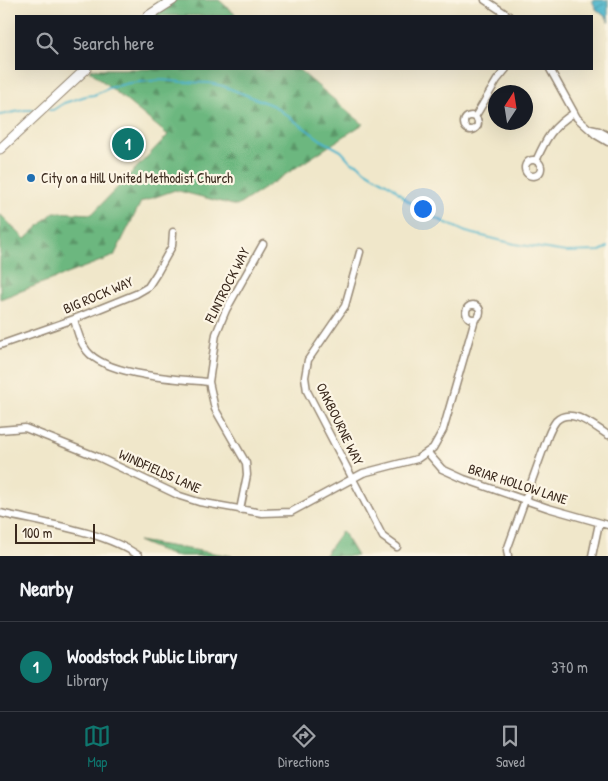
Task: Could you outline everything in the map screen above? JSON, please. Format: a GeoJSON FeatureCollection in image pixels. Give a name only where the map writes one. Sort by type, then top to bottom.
{"type":"FeatureCollection","features":[{"type":"Feature","properties":{"kind":"main road"},"geometry":{"type":"LineString","coordinates":[[150,15],[173,0]]}},
{"type":"Feature","properties":{"kind":"main road"},"geometry":{"type":"LineString","coordinates":[[0,149],[85,70]]}},
{"type":"Feature","properties":{"kind":"street"},"geometry":{"type":"LineString","coordinates":[[485,0],[507,15]]}},
{"type":"Feature","properties":{"kind":"street"},"geometry":{"type":"LineString","coordinates":[[474,117],[505,70]]}},
{"type":"Feature","properties":{"kind":"street"},"geometry":{"type":"LineString","coordinates":[[551,70],[576,118],[596,135],[608,142]]}},
{"type":"Feature","properties":{"kind":"street"},"geometry":{"type":"LineString","coordinates":[[536,161],[544,141],[552,130],[574,113]]}},
{"type":"Feature","properties":{"kind":"street"},"geometry":{"type":"LineString","coordinates":[[590,129],[608,136]]}},
{"type":"Feature","properties":{"kind":"street","name":"BIG ROCK WAY"},"geometry":{"type":"LineString","coordinates":[[0,345],[74,320],[136,294],[148,287],[158,273],[172,246],[173,232]]}},
{"type":"Feature","properties":{"kind":"street","name":"FLINTROCK WAY"},"geometry":{"type":"LineString","coordinates":[[240,510],[247,475],[246,463],[215,410],[209,382],[216,334],[226,310],[263,244]]}},
{"type":"Feature","properties":{"kind":"street","name":"OAKBOURNE WAY"},"geometry":{"type":"LineString","coordinates":[[360,252],[345,306],[308,360],[305,377],[307,391],[383,537],[397,547]]}},
{"type":"Feature","properties":{"kind":"street"},"geometry":{"type":"LineString","coordinates":[[428,452],[437,443],[443,430],[475,319]]}},
{"type":"Feature","properties":{"kind":"street"},"geometry":{"type":"LineString","coordinates":[[74,320],[79,339],[88,353],[100,362],[154,377],[209,382]]}},
{"type":"Feature","properties":{"kind":"street"},"geometry":{"type":"LineString","coordinates":[[508,556],[507,550],[548,436],[555,422],[562,417],[580,418],[608,435]]}},
{"type":"Feature","properties":{"kind":"street","name":"WINDFIELDS LANE"},"geometry":{"type":"LineString","coordinates":[[0,430],[26,428],[98,457],[180,496],[199,502],[262,514],[291,512],[352,478],[373,469],[417,459],[428,452]]}},
{"type":"Feature","properties":{"kind":"street","name":"BRIAR HOLLOW LANE"},"geometry":{"type":"LineString","coordinates":[[428,452],[436,463],[451,474],[548,508],[608,525]]}},
{"type":"Feature","properties":{"kind":"street"},"geometry":{"type":"LineString","coordinates":[[0,513],[90,534],[127,548],[139,556]]}},
{"type":"Feature","properties":{"kind":"street"},"geometry":{"type":"LineString","coordinates":[[592,556],[599,522]]}},
{"type":"Feature","properties":{"kind":"green space"},"geometry":{"type":"Polygon","coordinates":[[[160,0],[219,0],[236,15],[144,15],[160,0]]]}},
{"type":"Feature","properties":{"kind":"green space"},"geometry":{"type":"Polygon","coordinates":[[[89,70],[299,70],[363,124],[237,206],[175,190],[141,202],[114,256],[0,299],[0,214],[25,239],[54,212],[92,214],[168,135],[89,70]]]}},
{"type":"Feature","properties":{"kind":"green space"},"geometry":{"type":"Polygon","coordinates":[[[342,531],[357,556],[324,556],[342,531]]]}},
{"type":"Feature","properties":{"kind":"green space"},"geometry":{"type":"Polygon","coordinates":[[[138,541],[232,556],[173,556],[138,541]]]}},
{"type":"Feature","properties":{"kind":"water"},"geometry":{"type":"Polygon","coordinates":[[[592,0],[608,0],[608,19],[596,9],[592,0]]]}},
{"type":"Feature","properties":{"kind":"waterway"},"geometry":{"type":"LineString","coordinates":[[49,110],[53,110],[64,103],[129,83],[161,80],[209,83],[223,86],[274,106],[321,140],[341,151],[352,163],[358,164],[364,170],[393,187],[405,199],[429,215],[466,232],[515,244],[566,252],[600,251],[608,247]]}},
{"type":"Feature","properties":{"kind":"waterway"},"geometry":{"type":"LineString","coordinates":[[0,115],[25,110],[36,110]]}},
{"type":"Feature","properties":{"kind":"place","name":"Woodstock Public Library"},"geometry":{"type":"Point","coordinates":[128,144]}},
{"type":"Feature","properties":{"kind":"place","name":"City on a Hill United Methodist Church"},"geometry":{"type":"Point","coordinates":[31,178]}}]}
